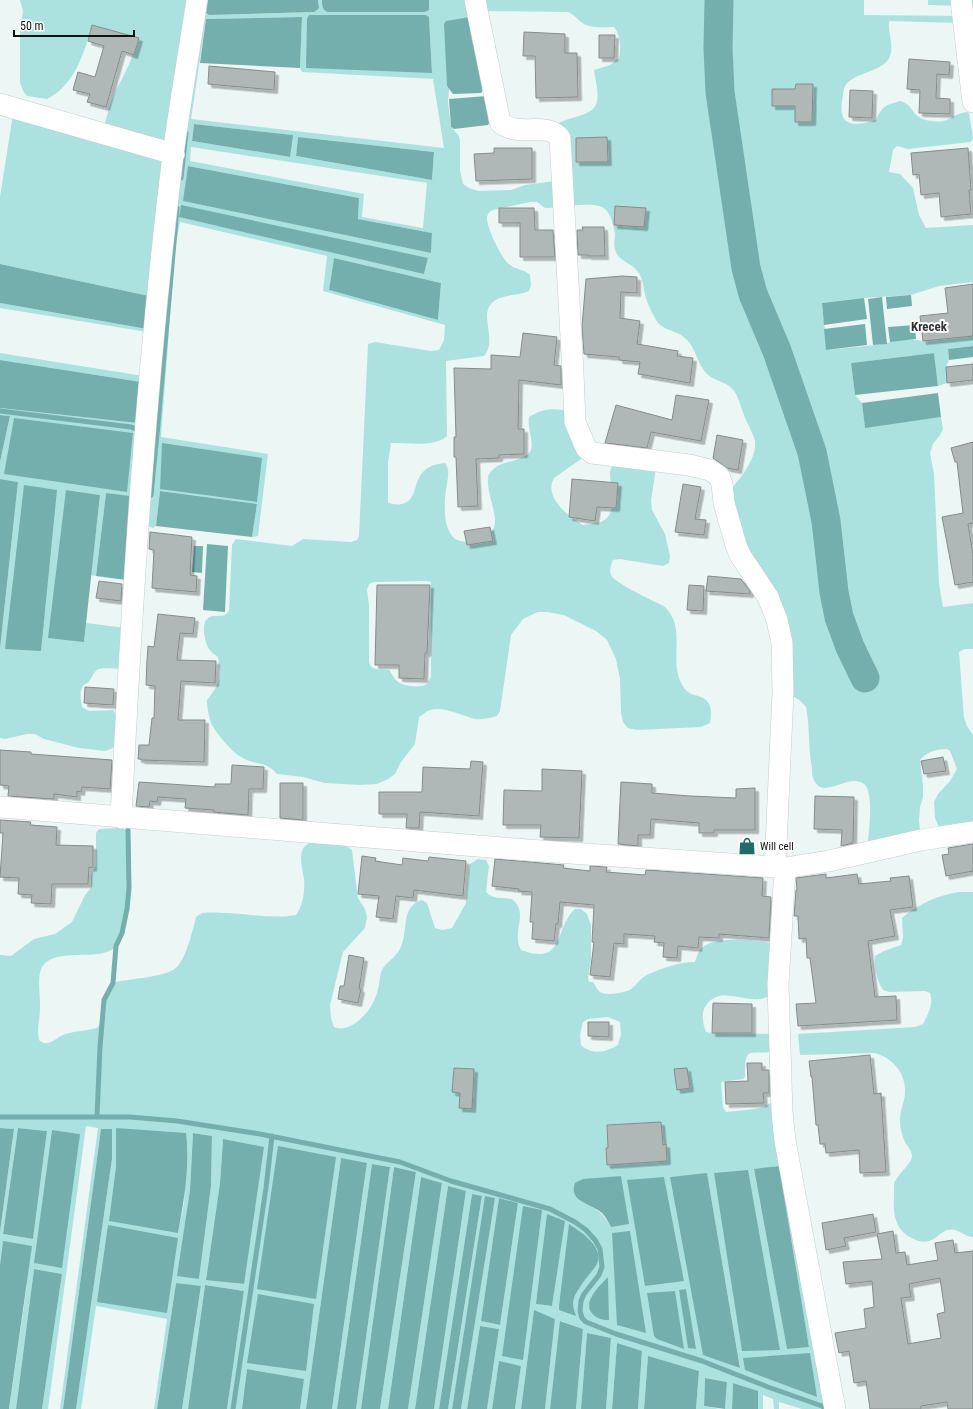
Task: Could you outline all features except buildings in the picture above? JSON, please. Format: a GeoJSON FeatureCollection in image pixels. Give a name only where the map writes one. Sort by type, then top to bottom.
{"type":"FeatureCollection","features":[{"type":"Feature","properties":{"kind":"street"},"geometry":{"type":"LineString","coordinates":[[121,818],[139,509],[159,292],[174,154],[197,0]]}},
{"type":"Feature","properties":{"kind":"street"},"geometry":{"type":"LineString","coordinates":[[475,0],[500,122],[506,128],[552,131],[560,138],[575,422],[581,438],[586,448],[592,453],[688,465],[710,470],[719,476],[722,484],[724,503],[740,555],[768,598],[777,620],[782,643],[783,692],[778,985],[782,1119],[788,1160],[835,1409]]}},
{"type":"Feature","properties":{"kind":"street"},"geometry":{"type":"LineString","coordinates":[[960,0],[973,102]]}},
{"type":"Feature","properties":{"kind":"street"},"geometry":{"type":"LineString","coordinates":[[0,104],[174,154]]}},
{"type":"Feature","properties":{"kind":"street"},"geometry":{"type":"LineString","coordinates":[[0,807],[121,818],[511,848],[780,867],[829,861],[921,840],[973,832]]}},
{"type":"Feature","properties":{"kind":"shaded area"},"geometry":{"type":"Polygon","coordinates":[[[20,0],[207,0],[206,13],[209,15],[314,12],[319,8],[318,0],[322,0],[323,7],[328,12],[425,12],[429,6],[429,0],[864,0],[864,15],[962,16],[961,6],[928,5],[928,0],[973,0],[973,21],[956,23],[890,21],[890,56],[887,61],[876,69],[856,77],[845,86],[841,110],[846,120],[855,124],[876,120],[880,112],[885,107],[900,101],[907,104],[920,118],[931,121],[943,121],[961,113],[969,113],[973,138],[971,142],[908,149],[897,146],[893,150],[889,172],[900,174],[913,188],[919,215],[926,228],[973,225],[973,282],[939,286],[911,295],[864,298],[822,303],[827,350],[885,344],[899,340],[923,341],[973,336],[973,346],[948,349],[949,360],[946,367],[947,383],[938,386],[934,353],[851,363],[855,395],[862,403],[865,427],[941,417],[943,429],[933,444],[930,453],[934,474],[939,584],[943,607],[973,603],[973,649],[965,649],[959,652],[964,718],[973,735],[973,832],[943,837],[935,818],[934,802],[938,794],[950,781],[957,769],[950,751],[947,749],[932,752],[925,755],[920,760],[923,786],[923,797],[920,807],[919,820],[921,840],[867,852],[870,806],[869,796],[864,784],[858,781],[851,781],[824,788],[818,786],[814,780],[812,774],[806,707],[796,698],[783,692],[782,643],[751,569],[728,493],[746,469],[753,455],[755,441],[753,434],[735,392],[726,384],[706,373],[700,365],[692,347],[683,336],[662,326],[656,320],[647,301],[640,275],[633,266],[620,258],[615,250],[615,231],[609,214],[600,206],[593,205],[545,208],[537,202],[530,202],[493,210],[489,213],[487,221],[489,228],[503,257],[512,267],[530,275],[531,285],[529,291],[497,299],[489,307],[487,320],[489,342],[488,350],[484,356],[446,361],[447,436],[436,442],[429,443],[391,443],[388,463],[388,503],[406,503],[413,494],[420,475],[427,468],[445,463],[448,469],[448,476],[445,514],[447,527],[453,537],[459,541],[469,541],[482,538],[490,534],[494,528],[495,521],[488,485],[489,474],[499,465],[528,454],[532,447],[529,417],[538,412],[554,409],[569,412],[586,448],[581,459],[554,478],[552,492],[559,506],[583,525],[598,523],[605,520],[609,515],[612,502],[610,473],[613,464],[657,461],[651,501],[652,510],[665,534],[670,556],[669,563],[663,566],[620,559],[613,560],[610,573],[624,586],[664,606],[672,616],[675,624],[677,642],[676,660],[679,678],[686,690],[707,701],[711,711],[710,723],[701,727],[637,730],[628,728],[623,722],[621,712],[620,679],[616,659],[607,640],[596,631],[564,615],[538,612],[523,619],[511,635],[500,711],[497,716],[486,719],[475,719],[441,709],[427,711],[419,717],[415,744],[401,762],[395,774],[388,779],[377,784],[361,785],[325,783],[303,777],[277,774],[264,765],[246,760],[237,755],[214,729],[209,716],[207,700],[217,685],[220,671],[218,657],[208,646],[205,639],[204,629],[205,622],[209,617],[225,615],[229,611],[232,545],[236,539],[292,546],[303,539],[351,542],[357,540],[359,536],[368,344],[375,342],[431,351],[439,350],[444,340],[445,325],[323,291],[327,256],[180,222],[175,250],[161,437],[268,454],[258,536],[252,537],[257,504],[160,491],[156,526],[153,528],[143,525],[106,493],[96,576],[91,575],[100,495],[66,490],[84,642],[86,623],[126,628],[119,669],[105,668],[97,670],[89,681],[83,686],[81,693],[82,707],[89,711],[114,710],[116,719],[115,744],[113,748],[105,751],[79,748],[44,739],[35,734],[27,734],[5,739],[0,738],[0,649],[18,482],[0,479],[0,462],[10,416],[0,415],[0,408],[137,423],[140,382],[0,360],[0,353],[143,376],[147,332],[0,308],[0,303],[147,329],[149,296],[0,264],[0,197],[14,108],[103,132],[112,100],[139,39],[92,25],[82,57],[71,77],[64,86],[47,99],[27,96],[23,91],[20,82],[20,28],[23,11],[20,0]],[[477,11],[449,90],[448,102],[451,127],[459,136],[460,141],[460,170],[463,184],[469,188],[479,191],[511,190],[525,185],[562,180],[552,131],[562,121],[586,113],[595,106],[598,93],[594,70],[610,65],[619,58],[620,46],[618,34],[614,27],[588,26],[568,12],[477,11]],[[309,15],[307,18],[432,73],[429,17],[426,15],[309,15]],[[302,17],[206,19],[191,119],[444,148],[433,79],[302,72],[300,68],[302,17]],[[194,124],[192,141],[290,157],[292,135],[194,124]],[[298,137],[296,156],[432,180],[434,152],[298,137]],[[191,147],[190,161],[364,194],[362,217],[423,228],[427,183],[191,147]],[[188,166],[184,201],[431,253],[432,233],[358,219],[359,198],[188,166]],[[179,217],[424,273],[427,258],[179,217]],[[334,258],[329,290],[438,320],[441,283],[334,258]],[[374,582],[369,584],[367,590],[369,605],[370,665],[377,669],[389,670],[399,683],[422,686],[428,683],[431,677],[431,582],[374,582]]]}},
{"type":"Feature","properties":{"kind":"shaded area"},"geometry":{"type":"Polygon","coordinates":[[[207,0],[318,0],[319,8],[314,12],[209,15],[206,13],[207,0]]]}},
{"type":"Feature","properties":{"kind":"shaded area"},"geometry":{"type":"Polygon","coordinates":[[[322,0],[429,0],[429,10],[425,12],[327,12],[324,10],[322,0]]]}},
{"type":"Feature","properties":{"kind":"shaded area"},"geometry":{"type":"Polygon","coordinates":[[[309,15],[426,15],[429,17],[432,73],[306,68],[307,18],[309,15]]]}},
{"type":"Feature","properties":{"kind":"shaded area"},"geometry":{"type":"Polygon","coordinates":[[[302,17],[300,68],[200,63],[206,19],[302,17]]]}},
{"type":"Feature","properties":{"kind":"shaded area"},"geometry":{"type":"Polygon","coordinates":[[[470,17],[483,90],[481,93],[453,94],[447,86],[444,24],[446,21],[470,17]]]}},
{"type":"Feature","properties":{"kind":"shaded area"},"geometry":{"type":"Polygon","coordinates":[[[487,96],[488,125],[454,129],[451,127],[449,99],[487,96]]]}},
{"type":"Feature","properties":{"kind":"shaded area"},"geometry":{"type":"Polygon","coordinates":[[[194,124],[293,135],[290,157],[192,141],[194,124]]]}},
{"type":"Feature","properties":{"kind":"shaded area"},"geometry":{"type":"Polygon","coordinates":[[[298,137],[434,152],[432,180],[296,156],[298,137]]]}},
{"type":"Feature","properties":{"kind":"shaded area"},"geometry":{"type":"Polygon","coordinates":[[[188,166],[359,198],[358,219],[432,233],[431,253],[183,201],[188,166]]]}},
{"type":"Feature","properties":{"kind":"shaded area"},"geometry":{"type":"Polygon","coordinates":[[[181,205],[428,258],[424,274],[179,217],[181,205]]]}},
{"type":"Feature","properties":{"kind":"shaded area"},"geometry":{"type":"Polygon","coordinates":[[[334,258],[441,283],[438,320],[329,290],[334,258]]]}},
{"type":"Feature","properties":{"kind":"shaded area"},"geometry":{"type":"Polygon","coordinates":[[[0,264],[149,296],[147,329],[0,303],[0,264]]]}},
{"type":"Feature","properties":{"kind":"shaded area"},"geometry":{"type":"Polygon","coordinates":[[[911,295],[912,306],[887,309],[886,297],[911,295]]]}},
{"type":"Feature","properties":{"kind":"shaded area"},"geometry":{"type":"Polygon","coordinates":[[[882,297],[887,344],[873,345],[868,299],[882,297]]]}},
{"type":"Feature","properties":{"kind":"shaded area"},"geometry":{"type":"Polygon","coordinates":[[[864,298],[867,319],[824,325],[822,303],[864,298]]]}},
{"type":"Feature","properties":{"kind":"shaded area"},"geometry":{"type":"Polygon","coordinates":[[[865,324],[867,345],[826,350],[824,329],[865,324]]]}},
{"type":"Feature","properties":{"kind":"shaded area"},"geometry":{"type":"Polygon","coordinates":[[[915,325],[916,339],[890,342],[888,327],[915,325]]]}},
{"type":"Feature","properties":{"kind":"shaded area"},"geometry":{"type":"Polygon","coordinates":[[[973,346],[973,357],[949,360],[948,349],[973,346]]]}},
{"type":"Feature","properties":{"kind":"shaded area"},"geometry":{"type":"Polygon","coordinates":[[[934,353],[938,386],[855,395],[851,363],[934,353]]]}},
{"type":"Feature","properties":{"kind":"shaded area"},"geometry":{"type":"Polygon","coordinates":[[[0,360],[141,382],[137,423],[0,408],[0,360]]]}},
{"type":"Feature","properties":{"kind":"shaded area"},"geometry":{"type":"Polygon","coordinates":[[[938,393],[941,417],[865,428],[862,403],[938,393]]]}},
{"type":"Feature","properties":{"kind":"shaded area"},"geometry":{"type":"Polygon","coordinates":[[[0,415],[10,416],[0,462],[0,415]]]}},
{"type":"Feature","properties":{"kind":"shaded area"},"geometry":{"type":"Polygon","coordinates":[[[14,418],[133,433],[127,492],[4,474],[14,418]]]}},
{"type":"Feature","properties":{"kind":"shaded area"},"geometry":{"type":"Polygon","coordinates":[[[162,443],[262,458],[257,502],[160,489],[162,443]]]}},
{"type":"Feature","properties":{"kind":"shaded area"},"geometry":{"type":"Polygon","coordinates":[[[0,479],[18,482],[0,649],[0,479]]]}},
{"type":"Feature","properties":{"kind":"shaded area"},"geometry":{"type":"Polygon","coordinates":[[[24,485],[57,490],[41,651],[5,649],[24,485]]]}},
{"type":"Feature","properties":{"kind":"shaded area"},"geometry":{"type":"Polygon","coordinates":[[[66,490],[100,495],[84,642],[48,638],[66,490]]]}},
{"type":"Feature","properties":{"kind":"shaded area"},"geometry":{"type":"Polygon","coordinates":[[[160,491],[257,504],[252,537],[156,526],[160,491]]]}},
{"type":"Feature","properties":{"kind":"shaded area"},"geometry":{"type":"Polygon","coordinates":[[[106,493],[130,496],[126,580],[96,576],[106,493]]]}},
{"type":"Feature","properties":{"kind":"shaded area"},"geometry":{"type":"Polygon","coordinates":[[[207,544],[228,546],[225,612],[203,610],[207,544]]]}},
{"type":"Feature","properties":{"kind":"shaded area"},"geometry":{"type":"Polygon","coordinates":[[[194,546],[203,546],[202,573],[192,572],[194,546]]]}},
{"type":"Feature","properties":{"kind":"shaded area"},"geometry":{"type":"Polygon","coordinates":[[[118,828],[128,830],[128,901],[121,936],[117,945],[107,952],[63,956],[52,959],[45,964],[39,976],[40,1008],[38,1031],[39,1040],[44,1043],[52,1041],[65,1034],[97,1028],[102,1018],[106,996],[113,983],[166,973],[178,966],[186,950],[196,917],[201,914],[226,913],[279,917],[296,915],[302,903],[304,893],[301,855],[304,847],[312,843],[340,844],[352,850],[358,898],[365,909],[367,917],[365,928],[343,952],[330,1005],[331,1018],[334,1027],[337,1028],[349,1027],[362,1017],[369,1009],[377,994],[383,968],[401,948],[404,938],[406,918],[411,907],[415,903],[422,900],[427,903],[435,928],[443,930],[452,928],[466,903],[470,864],[478,859],[486,860],[489,866],[486,892],[495,897],[512,899],[519,909],[520,918],[518,941],[521,950],[535,954],[545,953],[552,949],[557,943],[568,917],[575,909],[581,909],[587,914],[591,925],[591,960],[588,978],[589,982],[593,982],[598,990],[603,993],[616,994],[624,992],[631,989],[642,978],[653,972],[677,964],[695,962],[701,949],[711,943],[739,940],[774,944],[771,995],[754,999],[727,995],[719,996],[711,1000],[705,1007],[703,1013],[703,1023],[706,1032],[712,1033],[775,1034],[774,1052],[749,1054],[746,1060],[745,1077],[743,1079],[721,1082],[723,1107],[726,1112],[747,1110],[764,1107],[774,1101],[835,1409],[802,1409],[779,1402],[779,1409],[774,1409],[773,1399],[763,1395],[763,1409],[758,1409],[757,1391],[733,1383],[732,1409],[725,1409],[727,1382],[705,1378],[704,1406],[720,1409],[696,1409],[699,1371],[648,1357],[644,1409],[638,1409],[642,1351],[617,1344],[612,1409],[606,1409],[611,1338],[587,1333],[581,1409],[576,1409],[583,1329],[561,1321],[550,1409],[545,1409],[555,1319],[534,1311],[521,1409],[515,1409],[521,1366],[499,1362],[492,1409],[487,1409],[499,1329],[480,1326],[467,1409],[461,1409],[494,1198],[486,1196],[452,1409],[448,1409],[482,1197],[472,1194],[439,1409],[434,1409],[466,1191],[448,1186],[415,1409],[408,1409],[442,1183],[421,1177],[388,1409],[380,1409],[416,1172],[394,1167],[361,1409],[356,1409],[390,1167],[372,1164],[337,1409],[332,1409],[367,1164],[341,1158],[306,1409],[300,1409],[303,1379],[247,1369],[242,1409],[227,1409],[244,1291],[205,1285],[188,1409],[182,1409],[201,1287],[176,1283],[157,1409],[154,1409],[167,1319],[96,1306],[81,1409],[76,1409],[112,1159],[101,1129],[63,1409],[60,1409],[98,1128],[86,1126],[48,1409],[42,1409],[62,1274],[34,1269],[16,1409],[9,1409],[27,1285],[3,1241],[0,1265],[0,1232],[14,1129],[0,1128],[0,955],[11,956],[34,939],[55,934],[72,922],[85,895],[91,888],[91,875],[96,865],[96,833],[99,829],[118,828]],[[608,1017],[588,1019],[583,1022],[580,1035],[581,1045],[590,1051],[600,1052],[609,1050],[618,1045],[621,1034],[620,1022],[608,1017]],[[661,1122],[607,1125],[662,1140],[661,1122]],[[18,1128],[3,1234],[33,1239],[47,1131],[18,1128]],[[116,1128],[116,1167],[178,1233],[184,1203],[187,1145],[116,1128]],[[52,1130],[35,1263],[79,1134],[52,1130]],[[193,1133],[190,1190],[178,1275],[199,1279],[211,1186],[212,1136],[193,1133]],[[223,1140],[220,1183],[206,1279],[244,1284],[223,1140]],[[666,1145],[606,1148],[607,1165],[667,1161],[666,1145]],[[778,1166],[754,1170],[787,1348],[809,1347],[778,1166]],[[707,1174],[670,1177],[739,1367],[707,1174]],[[621,1176],[580,1200],[598,1210],[611,1227],[621,1176]],[[499,1198],[481,1321],[500,1325],[518,1203],[499,1198]],[[564,1221],[536,1304],[552,1306],[564,1221]],[[686,1289],[679,1291],[695,1349],[686,1289]]]}},
{"type":"Feature","properties":{"kind":"shaded area"},"geometry":{"type":"Polygon","coordinates":[[[958,892],[973,892],[973,1237],[951,1229],[945,1231],[932,1240],[922,1242],[906,1235],[902,1231],[896,1221],[894,1209],[894,1184],[910,1162],[912,1156],[904,1140],[900,1126],[900,1114],[904,1100],[905,1085],[900,1072],[897,1067],[887,1058],[874,1053],[800,1055],[798,1034],[915,1027],[923,1024],[931,1005],[930,993],[925,991],[889,992],[883,990],[876,974],[875,956],[901,945],[903,938],[902,918],[908,913],[928,901],[958,892]]]}},
{"type":"Feature","properties":{"kind":"shaded area"},"geometry":{"type":"Polygon","coordinates":[[[0,1128],[14,1129],[0,1232],[0,1128]]]}},
{"type":"Feature","properties":{"kind":"shaded area"},"geometry":{"type":"Polygon","coordinates":[[[18,1128],[47,1131],[33,1239],[3,1234],[18,1128]]]}},
{"type":"Feature","properties":{"kind":"shaded area"},"geometry":{"type":"Polygon","coordinates":[[[116,1128],[186,1133],[187,1171],[178,1233],[109,1221],[116,1167],[116,1128]]]}},
{"type":"Feature","properties":{"kind":"shaded area"},"geometry":{"type":"Polygon","coordinates":[[[101,1129],[112,1129],[112,1159],[76,1409],[63,1409],[101,1129]]]}},
{"type":"Feature","properties":{"kind":"shaded area"},"geometry":{"type":"Polygon","coordinates":[[[52,1130],[80,1134],[62,1268],[34,1263],[52,1130]]]}},
{"type":"Feature","properties":{"kind":"shaded area"},"geometry":{"type":"Polygon","coordinates":[[[193,1133],[212,1136],[211,1186],[199,1279],[177,1276],[190,1190],[193,1133]]]}},
{"type":"Feature","properties":{"kind":"shaded area"},"geometry":{"type":"Polygon","coordinates":[[[223,1139],[264,1147],[244,1284],[206,1280],[220,1183],[223,1139]]]}},
{"type":"Feature","properties":{"kind":"shaded area"},"geometry":{"type":"Polygon","coordinates":[[[278,1146],[336,1157],[316,1299],[257,1289],[278,1146]]]}},
{"type":"Feature","properties":{"kind":"shaded area"},"geometry":{"type":"Polygon","coordinates":[[[341,1158],[367,1163],[332,1409],[306,1409],[341,1158]]]}},
{"type":"Feature","properties":{"kind":"shaded area"},"geometry":{"type":"Polygon","coordinates":[[[372,1164],[390,1167],[356,1409],[337,1409],[372,1164]]]}},
{"type":"Feature","properties":{"kind":"shaded area"},"geometry":{"type":"Polygon","coordinates":[[[779,1166],[809,1347],[787,1349],[754,1169],[779,1166]]]}},
{"type":"Feature","properties":{"kind":"shaded area"},"geometry":{"type":"Polygon","coordinates":[[[394,1167],[416,1172],[380,1409],[361,1409],[394,1167]]]}},
{"type":"Feature","properties":{"kind":"shaded area"},"geometry":{"type":"Polygon","coordinates":[[[748,1170],[780,1350],[742,1351],[714,1173],[748,1170]]]}},
{"type":"Feature","properties":{"kind":"shaded area"},"geometry":{"type":"Polygon","coordinates":[[[707,1173],[740,1368],[703,1355],[670,1177],[707,1173]]]}},
{"type":"Feature","properties":{"kind":"shaded area"},"geometry":{"type":"Polygon","coordinates":[[[621,1176],[629,1224],[611,1227],[602,1213],[578,1198],[574,1189],[575,1183],[583,1179],[621,1176]]]}},
{"type":"Feature","properties":{"kind":"shaded area"},"geometry":{"type":"Polygon","coordinates":[[[421,1177],[442,1183],[408,1409],[388,1409],[421,1177]]]}},
{"type":"Feature","properties":{"kind":"shaded area"},"geometry":{"type":"Polygon","coordinates":[[[664,1177],[684,1281],[645,1286],[627,1180],[664,1177]]]}},
{"type":"Feature","properties":{"kind":"shaded area"},"geometry":{"type":"Polygon","coordinates":[[[448,1186],[466,1191],[434,1409],[415,1409],[448,1186]]]}},
{"type":"Feature","properties":{"kind":"shaded area"},"geometry":{"type":"Polygon","coordinates":[[[472,1194],[482,1196],[448,1409],[439,1409],[472,1194]]]}},
{"type":"Feature","properties":{"kind":"shaded area"},"geometry":{"type":"Polygon","coordinates":[[[485,1196],[495,1198],[461,1409],[452,1409],[485,1196]]]}},
{"type":"Feature","properties":{"kind":"shaded area"},"geometry":{"type":"Polygon","coordinates":[[[499,1198],[518,1203],[500,1325],[481,1321],[499,1198]]]}},
{"type":"Feature","properties":{"kind":"shaded area"},"geometry":{"type":"Polygon","coordinates":[[[523,1206],[542,1210],[523,1360],[502,1356],[523,1206]]]}},
{"type":"Feature","properties":{"kind":"shaded area"},"geometry":{"type":"Polygon","coordinates":[[[547,1214],[565,1221],[552,1306],[536,1304],[547,1214]]]}},
{"type":"Feature","properties":{"kind":"shaded area"},"geometry":{"type":"Polygon","coordinates":[[[569,1224],[586,1236],[596,1248],[598,1254],[598,1260],[595,1267],[574,1297],[573,1306],[576,1316],[559,1310],[569,1224]]]}},
{"type":"Feature","properties":{"kind":"shaded area"},"geometry":{"type":"Polygon","coordinates":[[[108,1225],[178,1238],[167,1313],[97,1302],[108,1225]]]}},
{"type":"Feature","properties":{"kind":"shaded area"},"geometry":{"type":"Polygon","coordinates":[[[630,1231],[646,1333],[617,1325],[612,1233],[630,1231]]]}},
{"type":"Feature","properties":{"kind":"shaded area"},"geometry":{"type":"Polygon","coordinates":[[[3,1241],[32,1246],[9,1409],[0,1409],[0,1265],[3,1241]]]}},
{"type":"Feature","properties":{"kind":"shaded area"},"geometry":{"type":"Polygon","coordinates":[[[34,1269],[62,1274],[42,1409],[16,1409],[34,1269]]]}},
{"type":"Feature","properties":{"kind":"shaded area"},"geometry":{"type":"Polygon","coordinates":[[[608,1277],[609,1320],[604,1320],[596,1317],[590,1311],[589,1303],[594,1292],[608,1277]]]}},
{"type":"Feature","properties":{"kind":"shaded area"},"geometry":{"type":"Polygon","coordinates":[[[176,1283],[201,1286],[182,1409],[157,1409],[176,1283]]]}},
{"type":"Feature","properties":{"kind":"shaded area"},"geometry":{"type":"Polygon","coordinates":[[[205,1285],[244,1291],[227,1409],[188,1409],[205,1285]]]}},
{"type":"Feature","properties":{"kind":"shaded area"},"geometry":{"type":"Polygon","coordinates":[[[686,1289],[696,1349],[688,1348],[679,1290],[686,1289]]]}},
{"type":"Feature","properties":{"kind":"shaded area"},"geometry":{"type":"Polygon","coordinates":[[[675,1291],[684,1349],[657,1339],[654,1336],[647,1293],[675,1291]]]}},
{"type":"Feature","properties":{"kind":"shaded area"},"geometry":{"type":"Polygon","coordinates":[[[258,1294],[314,1304],[306,1371],[247,1363],[258,1294]]]}},
{"type":"Feature","properties":{"kind":"shaded area"},"geometry":{"type":"Polygon","coordinates":[[[534,1310],[555,1319],[545,1409],[521,1409],[534,1310]]]}},
{"type":"Feature","properties":{"kind":"shaded area"},"geometry":{"type":"Polygon","coordinates":[[[560,1321],[583,1329],[576,1409],[550,1409],[560,1321]]]}},
{"type":"Feature","properties":{"kind":"shaded area"},"geometry":{"type":"Polygon","coordinates":[[[480,1326],[499,1329],[487,1409],[467,1409],[480,1326]]]}},
{"type":"Feature","properties":{"kind":"shaded area"},"geometry":{"type":"Polygon","coordinates":[[[587,1333],[611,1338],[606,1409],[581,1409],[587,1333]]]}},
{"type":"Feature","properties":{"kind":"shaded area"},"geometry":{"type":"Polygon","coordinates":[[[617,1343],[642,1351],[638,1409],[612,1409],[617,1343]]]}},
{"type":"Feature","properties":{"kind":"shaded area"},"geometry":{"type":"Polygon","coordinates":[[[810,1353],[817,1397],[745,1370],[743,1358],[810,1353]]]}},
{"type":"Feature","properties":{"kind":"shaded area"},"geometry":{"type":"Polygon","coordinates":[[[648,1356],[699,1371],[696,1409],[644,1409],[648,1356]]]}},
{"type":"Feature","properties":{"kind":"shaded area"},"geometry":{"type":"Polygon","coordinates":[[[499,1361],[521,1366],[515,1409],[492,1409],[499,1361]]]}},
{"type":"Feature","properties":{"kind":"shaded area"},"geometry":{"type":"Polygon","coordinates":[[[247,1369],[304,1379],[300,1409],[242,1409],[247,1369]]]}},
{"type":"Feature","properties":{"kind":"shaded area"},"geometry":{"type":"Polygon","coordinates":[[[705,1378],[727,1382],[725,1409],[704,1406],[705,1378]]]}},
{"type":"Feature","properties":{"kind":"shaded area"},"geometry":{"type":"Polygon","coordinates":[[[733,1383],[758,1391],[758,1409],[732,1409],[733,1383]]]}},
{"type":"Feature","properties":{"kind":"waterway"},"geometry":{"type":"LineString","coordinates":[[719,0],[718,48],[720,92],[746,268],[753,294],[777,351],[812,452],[826,521],[834,592],[839,617],[850,647],[865,678]]}},
{"type":"Feature","properties":{"kind":"waterway"},"geometry":{"type":"LineString","coordinates":[[181,178],[186,133]]}},
{"type":"Feature","properties":{"kind":"waterway"},"geometry":{"type":"LineString","coordinates":[[151,495],[177,208]]}},
{"type":"Feature","properties":{"kind":"waterway"},"geometry":{"type":"LineString","coordinates":[[0,411],[131,427],[136,429],[137,434]]}},
{"type":"Feature","properties":{"kind":"waterway"},"geometry":{"type":"LineString","coordinates":[[97,1117],[104,1000],[113,983],[116,946],[122,933],[127,909],[129,888],[128,830]]}},
{"type":"Feature","properties":{"kind":"waterway"},"geometry":{"type":"LineString","coordinates":[[0,1117],[130,1117],[177,1121],[260,1134],[400,1162],[451,1181],[550,1209],[575,1222],[586,1230],[595,1240],[600,1249],[602,1267],[599,1275],[584,1294],[581,1301],[580,1311],[582,1318],[586,1322],[616,1334],[702,1361],[822,1406],[826,1409]]}},
{"type":"Feature","properties":{"kind":"waterway"},"geometry":{"type":"LineString","coordinates":[[233,1409],[266,1188],[272,1136]]}},
{"type":"Feature","properties":{"kind":"place","name":"Will cell"},"geometry":{"type":"Point","coordinates":[747,846]}},
{"type":"Feature","properties":{"kind":"district","name":"Krecek"},"geometry":{"type":"Point","coordinates":[929,326]}}]}
